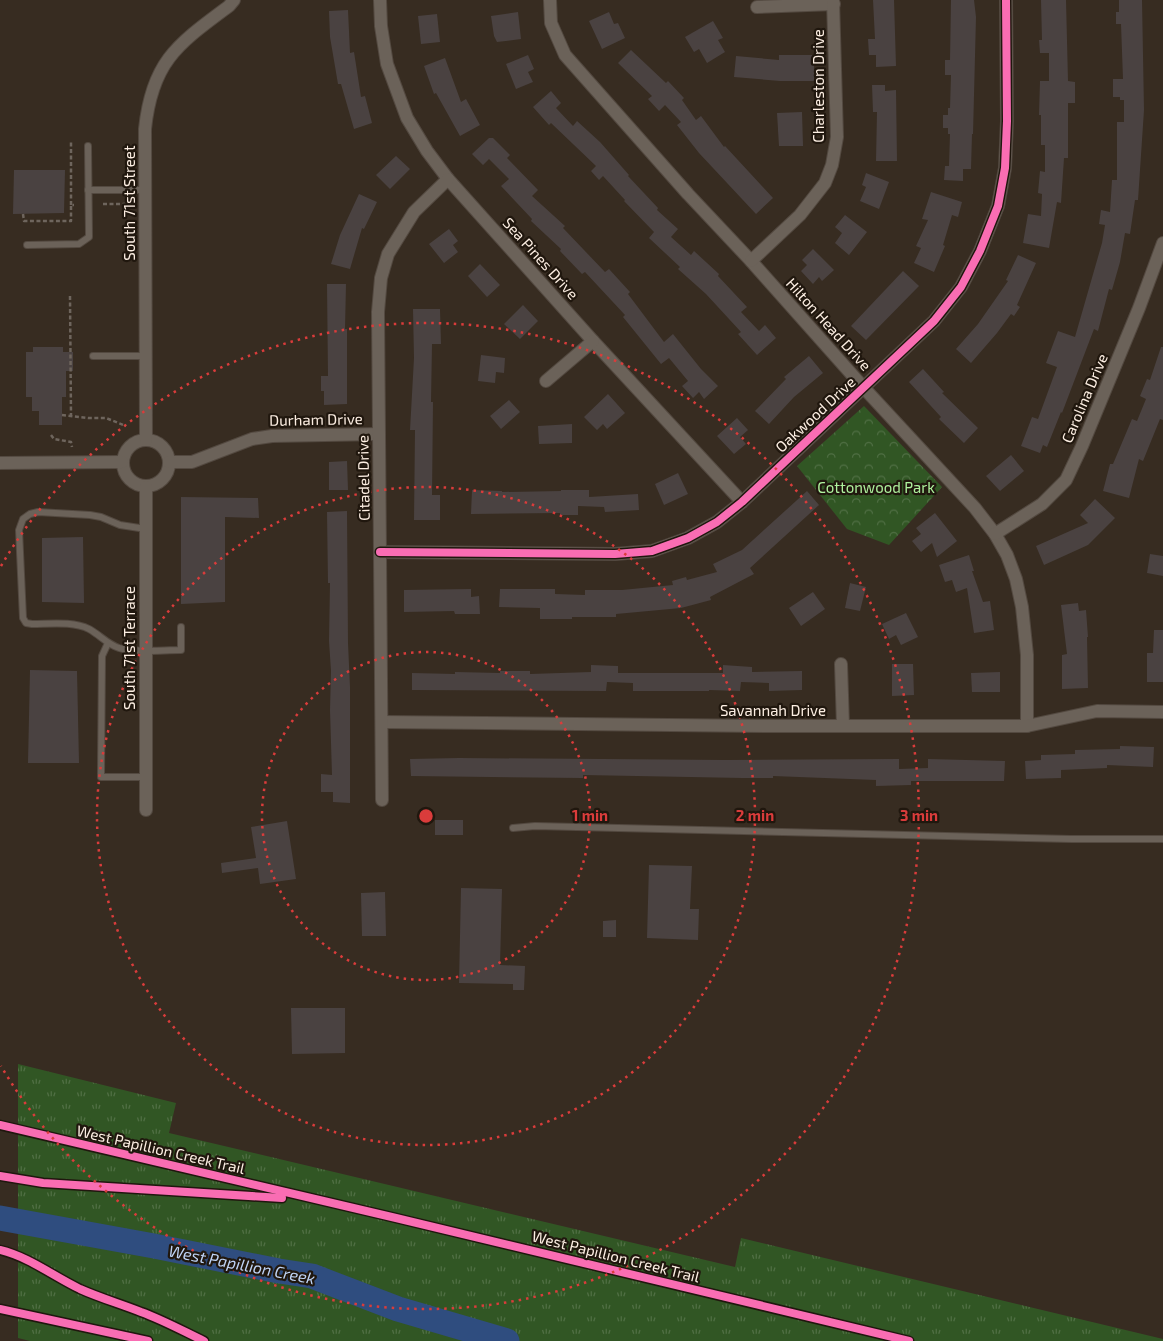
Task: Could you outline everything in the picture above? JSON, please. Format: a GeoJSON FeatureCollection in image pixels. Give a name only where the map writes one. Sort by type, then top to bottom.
{"type":"FeatureCollection","features":[{"type":"Feature","properties":{"kind":"street","name":"South 71st Street"},"geometry":{"type":"LineString","coordinates":[[146,440],[145,129],[150,98],[155,82],[174,50],[186,38],[229,6],[234,0]]}},
{"type":"Feature","properties":{"kind":"street","name":"Sea Pines Drive"},"geometry":{"type":"LineString","coordinates":[[380,0],[387,64],[407,118],[427,151],[448,179],[593,341],[742,502]]}},
{"type":"Feature","properties":{"kind":"street","name":"Hilton Head Drive"},"geometry":{"type":"LineString","coordinates":[[550,0],[552,24],[565,55],[688,194],[751,260],[975,508],[995,534],[1007,555],[1016,579],[1022,607],[1027,655],[1027,726]]}},
{"type":"Feature","properties":{"kind":"street","name":"Oakwood Drive"},"geometry":{"type":"LineString","coordinates":[[380,552],[616,554],[652,550],[688,538],[717,522],[742,502],[934,321],[960,287],[980,251],[998,206],[1005,168],[1007,121],[1006,0]]}},
{"type":"Feature","properties":{"kind":"street","name":"Charleston Drive"},"geometry":{"type":"LineString","coordinates":[[751,260],[800,215],[825,184],[832,164],[837,137],[833,2]]}},
{"type":"Feature","properties":{"kind":"street"},"geometry":{"type":"LineString","coordinates":[[756,7],[833,2]]}},
{"type":"Feature","properties":{"kind":"street","name":"Citadel Drive"},"geometry":{"type":"LineString","coordinates":[[382,800],[378,434],[378,312],[381,278],[388,254],[414,212],[448,179]]}},
{"type":"Feature","properties":{"kind":"street","name":"Carolina Drive"},"geometry":{"type":"LineString","coordinates":[[995,534],[1042,504],[1066,480],[1139,308],[1163,243]]}},
{"type":"Feature","properties":{"kind":"street"},"geometry":{"type":"LineString","coordinates":[[546,381],[593,341]]}},
{"type":"Feature","properties":{"kind":"street","name":"Durham Drive"},"geometry":{"type":"LineString","coordinates":[[169,462],[192,462],[252,439],[272,436],[378,434]]}},
{"type":"Feature","properties":{"kind":"street"},"geometry":{"type":"LineString","coordinates":[[146,440],[156,442],[163,448],[168,455],[169,462],[168,472],[162,480],[155,485],[146,487],[130,481],[124,471],[122,462],[127,448],[136,442],[146,440]]}},
{"type":"Feature","properties":{"kind":"street"},"geometry":{"type":"LineString","coordinates":[[0,463],[122,462]]}},
{"type":"Feature","properties":{"kind":"street","name":"South 71st Terrace"},"geometry":{"type":"LineString","coordinates":[[146,487],[146,810]]}},
{"type":"Feature","properties":{"kind":"street"},"geometry":{"type":"LineString","coordinates":[[841,664],[843,726]]}},
{"type":"Feature","properties":{"kind":"street","name":"Savannah Drive"},"geometry":{"type":"LineString","coordinates":[[382,722],[585,725],[1027,726],[1097,711],[1163,712]]}},
{"type":"Feature","properties":{"kind":"lane"},"geometry":{"type":"LineString","coordinates":[[27,245],[80,244],[89,237],[88,146]]}},
{"type":"Feature","properties":{"kind":"lane"},"geometry":{"type":"LineString","coordinates":[[88,190],[145,190]]}},
{"type":"Feature","properties":{"kind":"lane"},"geometry":{"type":"LineString","coordinates":[[93,356],[145,356]]}},
{"type":"Feature","properties":{"kind":"lane"},"geometry":{"type":"LineString","coordinates":[[146,529],[120,525],[90,515],[38,512],[30,514],[23,519],[19,530],[23,618],[26,623],[76,625],[90,630],[108,643],[120,648],[145,650],[181,650],[181,626]]}},
{"type":"Feature","properties":{"kind":"lane"},"geometry":{"type":"LineString","coordinates":[[108,643],[102,656],[101,777],[145,777]]}},
{"type":"Feature","properties":{"kind":"lane"},"geometry":{"type":"LineString","coordinates":[[513,828],[535,826],[1070,839],[1163,839]]}},
{"type":"Feature","properties":{"kind":"path"},"geometry":{"type":"LineString","coordinates":[[24,214],[24,221],[71,221],[71,142]]}},
{"type":"Feature","properties":{"kind":"path"},"geometry":{"type":"LineString","coordinates":[[103,204],[132,204]]}},
{"type":"Feature","properties":{"kind":"path"},"geometry":{"type":"LineString","coordinates":[[70,296],[71,416]]}},
{"type":"Feature","properties":{"kind":"path"},"geometry":{"type":"LineString","coordinates":[[62,415],[106,418],[126,426]]}},
{"type":"Feature","properties":{"kind":"path"},"geometry":{"type":"LineString","coordinates":[[50,435],[54,439],[71,442],[72,446]]}},
{"type":"Feature","properties":{"kind":"green space","name":"Cottonwood Park"},"geometry":{"type":"Polygon","coordinates":[[[864,406],[942,487],[889,545],[847,529],[797,466],[864,406]]]}},
{"type":"Feature","properties":{"kind":"green space"},"geometry":{"type":"Polygon","coordinates":[[[18,1064],[176,1103],[169,1133],[735,1267],[741,1238],[1163,1339],[1163,1341],[30,1341],[18,1338],[18,1064]]]}},
{"type":"Feature","properties":{"kind":"building"},"geometry":{"type":"Polygon","coordinates":[[[873,0],[894,0],[896,66],[876,67],[876,55],[869,55],[868,39],[875,39],[873,0]]]}},
{"type":"Feature","properties":{"kind":"building"},"geometry":{"type":"Polygon","coordinates":[[[951,0],[974,0],[976,17],[971,169],[963,169],[963,181],[944,180],[945,166],[949,166],[950,134],[948,134],[948,128],[943,128],[943,115],[948,115],[948,108],[950,108],[951,75],[945,75],[945,60],[950,60],[951,0]]]}},
{"type":"Feature","properties":{"kind":"building"},"geometry":{"type":"Polygon","coordinates":[[[1041,0],[1066,0],[1068,81],[1075,82],[1075,103],[1068,103],[1068,158],[1064,158],[1061,203],[1057,202],[1049,248],[1023,243],[1028,214],[1041,216],[1042,194],[1038,193],[1040,171],[1045,172],[1045,145],[1041,145],[1041,115],[1039,115],[1040,81],[1049,81],[1049,53],[1040,53],[1039,40],[1042,40],[1041,0]]]}},
{"type":"Feature","properties":{"kind":"building"},"geometry":{"type":"Polygon","coordinates":[[[1119,0],[1142,0],[1144,110],[1138,200],[1135,200],[1130,234],[1125,233],[1120,262],[1112,290],[1109,289],[1098,331],[1094,329],[1062,413],[1047,447],[1043,445],[1040,453],[1021,446],[1032,417],[1038,419],[1057,367],[1046,363],[1058,331],[1075,337],[1102,243],[1105,225],[1099,224],[1101,210],[1110,212],[1112,180],[1117,180],[1117,122],[1124,122],[1124,100],[1120,100],[1120,97],[1113,97],[1113,79],[1123,79],[1121,24],[1116,24],[1119,0]]]}},
{"type":"Feature","properties":{"kind":"building"},"geometry":{"type":"Polygon","coordinates":[[[348,10],[350,53],[354,52],[361,97],[365,96],[372,123],[354,129],[341,84],[338,84],[330,37],[329,11],[348,10]]]}},
{"type":"Feature","properties":{"kind":"building"},"geometry":{"type":"Polygon","coordinates":[[[518,12],[521,39],[497,42],[494,36],[491,16],[518,12]]]}},
{"type":"Feature","properties":{"kind":"building"},"geometry":{"type":"Polygon","coordinates":[[[609,12],[614,24],[618,23],[625,38],[602,49],[589,21],[609,12]]]}},
{"type":"Feature","properties":{"kind":"building"},"geometry":{"type":"Polygon","coordinates":[[[437,14],[440,42],[421,44],[418,16],[437,14]]]}},
{"type":"Feature","properties":{"kind":"building"},"geometry":{"type":"Polygon","coordinates":[[[713,21],[723,38],[718,40],[725,52],[707,63],[699,49],[694,52],[685,37],[713,21]]]}},
{"type":"Feature","properties":{"kind":"building"},"geometry":{"type":"Polygon","coordinates":[[[631,50],[666,83],[668,81],[684,98],[682,100],[696,120],[701,116],[724,147],[773,198],[756,214],[699,153],[677,125],[681,122],[665,105],[659,111],[648,99],[652,96],[618,63],[631,50]]]}},
{"type":"Feature","properties":{"kind":"building"},"geometry":{"type":"Polygon","coordinates":[[[528,55],[534,69],[528,72],[533,82],[516,89],[506,64],[528,55]]]}},
{"type":"Feature","properties":{"kind":"building"},"geometry":{"type":"Polygon","coordinates":[[[779,55],[814,55],[814,81],[780,81],[734,77],[736,56],[779,60],[779,55]]]}},
{"type":"Feature","properties":{"kind":"building"},"geometry":{"type":"Polygon","coordinates":[[[445,58],[461,102],[466,99],[480,125],[460,136],[436,93],[434,94],[424,66],[445,58]]]}},
{"type":"Feature","properties":{"kind":"building"},"geometry":{"type":"Polygon","coordinates":[[[872,85],[885,85],[885,91],[896,90],[897,161],[876,161],[877,112],[873,112],[872,85]]]}},
{"type":"Feature","properties":{"kind":"building"},"geometry":{"type":"Polygon","coordinates":[[[551,91],[561,103],[556,108],[573,126],[577,121],[600,142],[658,208],[657,210],[678,229],[671,237],[691,255],[694,251],[719,274],[718,276],[747,307],[741,312],[759,331],[765,325],[776,338],[757,355],[738,334],[741,332],[706,294],[678,269],[680,267],[649,238],[654,232],[603,176],[599,180],[591,171],[596,166],[551,123],[549,125],[533,107],[551,91]]]}},
{"type":"Feature","properties":{"kind":"building"},"geometry":{"type":"Polygon","coordinates":[[[802,112],[803,146],[779,146],[777,113],[802,112]]]}},
{"type":"Feature","properties":{"kind":"building"},"geometry":{"type":"Polygon","coordinates":[[[489,138],[493,138],[510,155],[507,158],[538,190],[532,196],[565,226],[563,228],[605,272],[609,269],[630,292],[628,294],[664,342],[673,334],[701,369],[718,386],[704,399],[699,392],[693,398],[682,386],[688,381],[669,358],[661,364],[623,317],[625,315],[585,272],[582,274],[560,251],[561,249],[531,221],[532,219],[501,186],[509,179],[489,159],[483,165],[472,154],[489,138]]]}},
{"type":"Feature","properties":{"kind":"building"},"geometry":{"type":"Polygon","coordinates":[[[396,156],[410,169],[390,189],[376,175],[396,156]]]}},
{"type":"Feature","properties":{"kind":"building"},"geometry":{"type":"Polygon","coordinates":[[[14,170],[65,170],[64,213],[13,214],[14,170]]]}},
{"type":"Feature","properties":{"kind":"building"},"geometry":{"type":"Polygon","coordinates":[[[866,173],[889,182],[879,209],[860,201],[866,187],[862,185],[866,173]]]}},
{"type":"Feature","properties":{"kind":"building"},"geometry":{"type":"Polygon","coordinates":[[[931,192],[962,202],[958,217],[952,215],[943,245],[945,246],[934,272],[914,263],[921,248],[916,246],[928,220],[922,219],[931,192]]]}},
{"type":"Feature","properties":{"kind":"building"},"geometry":{"type":"Polygon","coordinates":[[[359,194],[377,202],[364,229],[362,228],[350,269],[331,264],[340,235],[359,194]]]}},
{"type":"Feature","properties":{"kind":"building"},"geometry":{"type":"Polygon","coordinates":[[[845,215],[867,232],[849,255],[835,243],[842,233],[835,227],[845,215]]]}},
{"type":"Feature","properties":{"kind":"building"},"geometry":{"type":"Polygon","coordinates":[[[449,229],[458,241],[453,245],[458,252],[444,263],[429,244],[449,229]]]}},
{"type":"Feature","properties":{"kind":"building"},"geometry":{"type":"Polygon","coordinates":[[[813,249],[834,270],[822,281],[819,277],[813,284],[801,271],[807,265],[802,260],[813,249]]]}},
{"type":"Feature","properties":{"kind":"building"},"geometry":{"type":"Polygon","coordinates":[[[1018,255],[1036,263],[1017,305],[1020,307],[1014,316],[1011,314],[971,363],[956,349],[978,324],[1008,281],[1006,280],[1018,255]]]}},
{"type":"Feature","properties":{"kind":"building"},"geometry":{"type":"Polygon","coordinates":[[[480,264],[500,285],[487,297],[468,276],[480,264]]]}},
{"type":"Feature","properties":{"kind":"building"},"geometry":{"type":"Polygon","coordinates":[[[903,271],[919,286],[866,340],[851,326],[903,271]]]}},
{"type":"Feature","properties":{"kind":"building"},"geometry":{"type":"Polygon","coordinates":[[[327,284],[346,284],[347,404],[324,405],[324,391],[321,391],[321,376],[328,376],[327,284]]]}},
{"type":"Feature","properties":{"kind":"building"},"geometry":{"type":"Polygon","coordinates":[[[523,305],[538,321],[520,339],[504,324],[523,305]]]}},
{"type":"Feature","properties":{"kind":"building"},"geometry":{"type":"Polygon","coordinates":[[[413,309],[440,309],[441,344],[432,344],[431,402],[433,402],[432,495],[440,495],[440,520],[414,520],[415,430],[410,430],[414,358],[413,309]]]}},
{"type":"Feature","properties":{"kind":"building"},"geometry":{"type":"Polygon","coordinates":[[[33,347],[63,347],[63,352],[73,352],[73,371],[66,371],[66,397],[62,397],[62,425],[39,425],[39,411],[32,411],[32,397],[26,397],[26,352],[33,352],[33,347]]]}},
{"type":"Feature","properties":{"kind":"building"},"geometry":{"type":"Polygon","coordinates":[[[1161,347],[1163,347],[1163,420],[1160,419],[1143,461],[1139,459],[1129,498],[1103,491],[1110,464],[1113,464],[1132,419],[1137,421],[1146,399],[1140,396],[1147,379],[1150,380],[1161,347]]]}},
{"type":"Feature","properties":{"kind":"building"},"geometry":{"type":"Polygon","coordinates":[[[481,355],[505,358],[504,373],[496,372],[495,383],[478,381],[481,355]]]}},
{"type":"Feature","properties":{"kind":"building"},"geometry":{"type":"Polygon","coordinates":[[[809,356],[823,373],[794,397],[769,424],[755,411],[786,379],[784,377],[809,356]]]}},
{"type":"Feature","properties":{"kind":"building"},"geometry":{"type":"Polygon","coordinates":[[[923,369],[944,392],[942,393],[978,428],[964,443],[939,419],[941,417],[909,382],[923,369]]]}},
{"type":"Feature","properties":{"kind":"building"},"geometry":{"type":"Polygon","coordinates":[[[608,394],[625,413],[607,429],[603,424],[597,430],[584,417],[608,394]]]}},
{"type":"Feature","properties":{"kind":"building"},"geometry":{"type":"Polygon","coordinates":[[[509,400],[520,412],[501,429],[490,416],[509,400]]]}},
{"type":"Feature","properties":{"kind":"building"},"geometry":{"type":"Polygon","coordinates":[[[737,418],[748,430],[740,437],[746,444],[734,454],[717,436],[737,418]]]}},
{"type":"Feature","properties":{"kind":"building"},"geometry":{"type":"Polygon","coordinates":[[[572,424],[572,443],[539,444],[538,426],[572,424]]]}},
{"type":"Feature","properties":{"kind":"building"},"geometry":{"type":"Polygon","coordinates":[[[1011,455],[1024,471],[1000,491],[986,476],[1011,455]]]}},
{"type":"Feature","properties":{"kind":"building"},"geometry":{"type":"Polygon","coordinates":[[[347,461],[348,490],[329,490],[329,462],[347,461]]]}},
{"type":"Feature","properties":{"kind":"building"},"geometry":{"type":"Polygon","coordinates":[[[678,473],[688,494],[664,505],[655,484],[678,473]]]}},
{"type":"Feature","properties":{"kind":"building"},"geometry":{"type":"Polygon","coordinates":[[[472,490],[502,492],[589,490],[589,497],[638,494],[639,510],[605,512],[604,507],[578,506],[578,515],[560,515],[560,513],[471,514],[472,490]]]}},
{"type":"Feature","properties":{"kind":"building"},"geometry":{"type":"Polygon","coordinates":[[[807,491],[819,505],[750,568],[754,574],[710,597],[711,600],[681,608],[616,614],[616,617],[572,617],[572,619],[540,619],[540,608],[499,607],[500,589],[555,589],[555,594],[585,595],[585,590],[622,590],[673,585],[672,581],[686,577],[687,580],[717,572],[713,564],[742,550],[807,491]]]}},
{"type":"Feature","properties":{"kind":"building"},"geometry":{"type":"Polygon","coordinates":[[[181,497],[258,498],[259,518],[225,517],[225,602],[181,604],[181,497]]]}},
{"type":"Feature","properties":{"kind":"building"},"geometry":{"type":"Polygon","coordinates":[[[1095,499],[1115,518],[1088,545],[1044,565],[1036,546],[1088,523],[1080,515],[1095,499]]]}},
{"type":"Feature","properties":{"kind":"building"},"geometry":{"type":"Polygon","coordinates":[[[347,511],[350,803],[333,802],[333,792],[321,792],[321,774],[332,775],[329,641],[330,583],[328,583],[327,512],[347,511]]]}},
{"type":"Feature","properties":{"kind":"building"},"geometry":{"type":"Polygon","coordinates":[[[935,513],[957,541],[937,557],[932,543],[921,552],[912,541],[921,534],[916,528],[935,513]]]}},
{"type":"Feature","properties":{"kind":"building"},"geometry":{"type":"Polygon","coordinates":[[[83,537],[84,603],[42,602],[42,538],[83,537]]]}},
{"type":"Feature","properties":{"kind":"building"},"geometry":{"type":"Polygon","coordinates":[[[1150,554],[1163,556],[1163,576],[1147,573],[1150,554]]]}},
{"type":"Feature","properties":{"kind":"building"},"geometry":{"type":"Polygon","coordinates":[[[969,555],[974,571],[972,571],[983,602],[990,601],[994,630],[974,633],[967,588],[956,592],[952,580],[945,582],[939,565],[969,555]]]}},
{"type":"Feature","properties":{"kind":"building"},"geometry":{"type":"Polygon","coordinates":[[[850,583],[866,587],[860,611],[845,608],[850,583]]]}},
{"type":"Feature","properties":{"kind":"building"},"geometry":{"type":"Polygon","coordinates":[[[471,589],[471,597],[479,596],[480,614],[455,614],[454,611],[404,612],[404,590],[471,589]]]}},
{"type":"Feature","properties":{"kind":"building"},"geometry":{"type":"Polygon","coordinates":[[[813,592],[825,609],[801,626],[789,608],[813,592]]]}},
{"type":"Feature","properties":{"kind":"building"},"geometry":{"type":"Polygon","coordinates":[[[1078,603],[1079,611],[1086,610],[1088,688],[1062,689],[1062,655],[1067,654],[1061,605],[1078,603]]]}},
{"type":"Feature","properties":{"kind":"building"},"geometry":{"type":"Polygon","coordinates":[[[906,613],[918,637],[901,645],[896,635],[889,639],[882,624],[906,613]]]}},
{"type":"Feature","properties":{"kind":"building"},"geometry":{"type":"Polygon","coordinates":[[[1154,630],[1163,630],[1163,682],[1147,682],[1147,653],[1153,653],[1154,630]]]}},
{"type":"Feature","properties":{"kind":"building"},"geometry":{"type":"Polygon","coordinates":[[[892,664],[913,664],[914,695],[892,696],[892,664]]]}},
{"type":"Feature","properties":{"kind":"building"},"geometry":{"type":"Polygon","coordinates":[[[591,665],[618,666],[618,673],[723,673],[723,665],[752,667],[752,672],[802,671],[802,690],[769,691],[769,683],[741,682],[740,691],[633,691],[633,683],[607,682],[606,691],[412,690],[412,673],[455,674],[455,672],[500,673],[500,671],[530,671],[530,674],[591,672],[591,665]]]}},
{"type":"Feature","properties":{"kind":"building"},"geometry":{"type":"Polygon","coordinates":[[[30,670],[77,671],[79,763],[28,763],[30,670]]]}},
{"type":"Feature","properties":{"kind":"building"},"geometry":{"type":"Polygon","coordinates":[[[1000,672],[1000,692],[972,692],[971,673],[1000,672]]]}},
{"type":"Feature","properties":{"kind":"building"},"geometry":{"type":"Polygon","coordinates":[[[1120,746],[1154,747],[1153,767],[1107,765],[1107,768],[1061,770],[1061,778],[1026,779],[1025,761],[1041,760],[1041,755],[1075,754],[1075,750],[1120,749],[1120,746]]]}},
{"type":"Feature","properties":{"kind":"building"},"geometry":{"type":"Polygon","coordinates":[[[410,759],[899,759],[899,769],[928,768],[928,759],[1005,761],[1004,781],[911,781],[911,785],[876,786],[876,780],[773,776],[773,778],[743,778],[583,775],[583,778],[411,776],[410,759]]]}},
{"type":"Feature","properties":{"kind":"building"},"geometry":{"type":"Polygon","coordinates":[[[435,820],[463,820],[463,835],[435,835],[435,820]]]}},
{"type":"Feature","properties":{"kind":"building"},"geometry":{"type":"Polygon","coordinates":[[[287,821],[296,879],[260,884],[258,868],[222,873],[221,863],[256,858],[251,827],[287,821]]]}},
{"type":"Feature","properties":{"kind":"building"},"geometry":{"type":"Polygon","coordinates":[[[649,865],[692,866],[690,909],[699,909],[698,940],[647,938],[649,865]]]}},
{"type":"Feature","properties":{"kind":"building"},"geometry":{"type":"Polygon","coordinates":[[[461,888],[502,889],[500,965],[525,966],[524,990],[513,990],[513,984],[459,983],[461,888]]]}},
{"type":"Feature","properties":{"kind":"building"},"geometry":{"type":"Polygon","coordinates":[[[385,892],[386,936],[362,936],[361,893],[385,892]]]}},
{"type":"Feature","properties":{"kind":"building"},"geometry":{"type":"Polygon","coordinates":[[[616,920],[616,937],[603,937],[603,921],[616,920]]]}},
{"type":"Feature","properties":{"kind":"building"},"geometry":{"type":"Polygon","coordinates":[[[291,1008],[345,1008],[345,1053],[292,1054],[291,1008]]]}},
{"type":"Feature","properties":{"kind":"waterway","name":"West Papillion Creek"},"geometry":{"type":"LineString","coordinates":[[0,1218],[312,1276],[398,1309],[507,1341]]}},
{"type":"Feature","properties":{"kind":"cycle path"},"geometry":{"type":"LineString","coordinates":[[380,552],[615,554],[652,551],[688,538],[717,522],[742,502],[934,321],[961,287],[980,251],[998,206],[1005,168],[1007,121],[1006,0]]}},
{"type":"Feature","properties":{"kind":"cycle path","name":"West Papillion Creek Trail"},"geometry":{"type":"LineString","coordinates":[[0,1125],[909,1341]]}},
{"type":"Feature","properties":{"kind":"cycle path"},"geometry":{"type":"LineString","coordinates":[[0,1176],[43,1183],[282,1198]]}},
{"type":"Feature","properties":{"kind":"cycle path"},"geometry":{"type":"LineString","coordinates":[[0,1250],[21,1257],[80,1289],[149,1315],[204,1341]]}},
{"type":"Feature","properties":{"kind":"cycle path"},"geometry":{"type":"LineString","coordinates":[[0,1309],[148,1341]]}}]}
